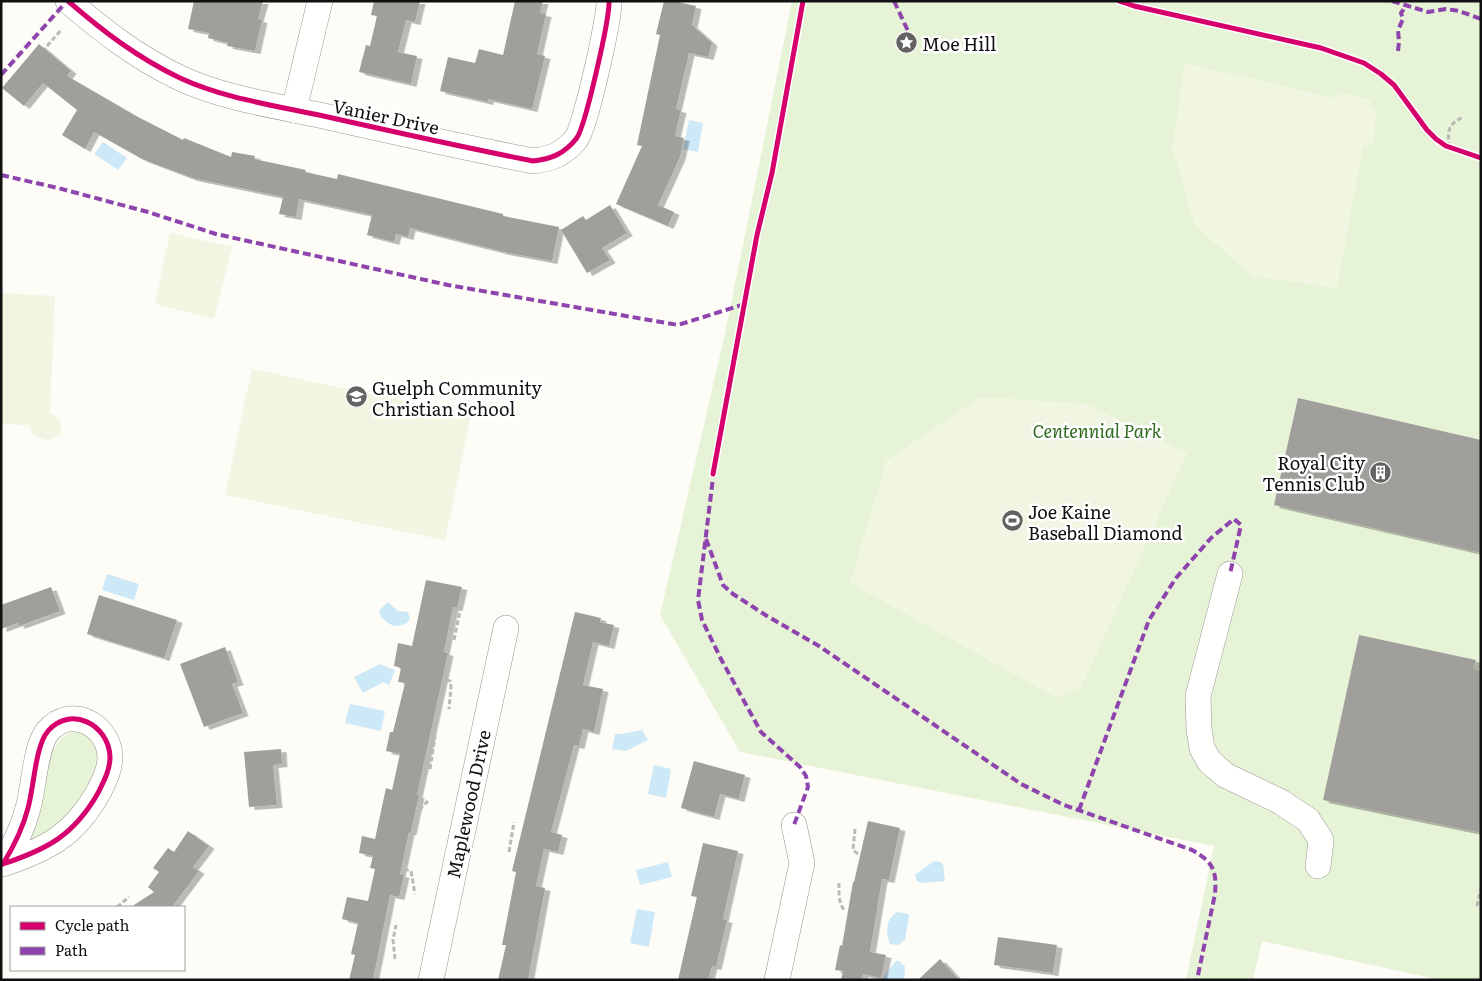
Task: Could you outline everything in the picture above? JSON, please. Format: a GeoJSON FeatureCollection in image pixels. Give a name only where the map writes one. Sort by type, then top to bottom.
{"type":"FeatureCollection","features":[{"type":"Feature","properties":{"kind":"street","name":"Vanier Drive"},"geometry":{"type":"LineString","coordinates":[[68,1],[117,42],[145,59],[181,78],[225,94],[489,153],[533,161],[549,159],[564,152],[578,138],[592,93],[609,1]]}},
{"type":"Feature","properties":{"kind":"street"},"geometry":{"type":"LineString","coordinates":[[294,110],[320,1]]}},
{"type":"Feature","properties":{"kind":"street"},"geometry":{"type":"LineString","coordinates":[[1230,574],[1198,696],[1199,729],[1202,748],[1209,761],[1225,775],[1281,802],[1308,820],[1321,840],[1318,866]]}},
{"type":"Feature","properties":{"kind":"street","name":"Maplewood Drive"},"geometry":{"type":"LineString","coordinates":[[431,980],[506,628]]}},
{"type":"Feature","properties":{"kind":"street"},"geometry":{"type":"LineString","coordinates":[[72,718],[84,720],[96,726],[109,748],[108,773],[83,816],[66,834],[34,853],[2,864],[15,844],[28,808],[41,742],[44,737],[58,722],[72,718]]}},
{"type":"Feature","properties":{"kind":"street"},"geometry":{"type":"LineString","coordinates":[[777,980],[802,863],[794,825]]}},
{"type":"Feature","properties":{"kind":"path"},"geometry":{"type":"LineString","coordinates":[[47,46],[62,29]]}},
{"type":"Feature","properties":{"kind":"path"},"geometry":{"type":"LineString","coordinates":[[1448,147],[1449,127],[1453,122],[1463,117]]}},
{"type":"Feature","properties":{"kind":"path"},"geometry":{"type":"LineString","coordinates":[[454,640],[464,592]]}},
{"type":"Feature","properties":{"kind":"path"},"geometry":{"type":"LineString","coordinates":[[446,680],[450,682],[451,687],[449,709]]}},
{"type":"Feature","properties":{"kind":"path"},"geometry":{"type":"LineString","coordinates":[[430,769],[435,737]]}},
{"type":"Feature","properties":{"kind":"path"},"geometry":{"type":"LineString","coordinates":[[418,817],[419,810],[428,801]]}},
{"type":"Feature","properties":{"kind":"path"},"geometry":{"type":"LineString","coordinates":[[510,852],[514,822]]}},
{"type":"Feature","properties":{"kind":"path"},"geometry":{"type":"LineString","coordinates":[[855,829],[853,850],[858,854]]}},
{"type":"Feature","properties":{"kind":"path"},"geometry":{"type":"LineString","coordinates":[[404,869],[411,871],[415,894]]}},
{"type":"Feature","properties":{"kind":"path"},"geometry":{"type":"LineString","coordinates":[[838,883],[840,903],[842,909],[846,911]]}},
{"type":"Feature","properties":{"kind":"path"},"geometry":{"type":"LineString","coordinates":[[1477,906],[1481,888]]}},
{"type":"Feature","properties":{"kind":"path"},"geometry":{"type":"LineString","coordinates":[[118,906],[129,897]]}},
{"type":"Feature","properties":{"kind":"path"},"geometry":{"type":"LineString","coordinates":[[395,959],[393,940],[396,925]]}},
{"type":"Feature","properties":{"kind":"green space","name":"Centennial Park"},"geometry":{"type":"Polygon","coordinates":[[[792,1],[1474,1],[1481,3],[1481,980],[1440,980],[1262,941],[1253,980],[1186,980],[1214,846],[740,752],[660,615],[726,329],[792,1]]]}},
{"type":"Feature","properties":{"kind":"green space"},"geometry":{"type":"Polygon","coordinates":[[[1185,63],[1334,98],[1339,92],[1368,99],[1376,112],[1374,142],[1363,146],[1337,288],[1252,276],[1195,225],[1172,147],[1185,63]]]}},
{"type":"Feature","properties":{"kind":"green space"},"geometry":{"type":"Polygon","coordinates":[[[170,233],[232,247],[214,319],[155,304],[170,233]]]}},
{"type":"Feature","properties":{"kind":"green space"},"geometry":{"type":"Polygon","coordinates":[[[1,293],[55,296],[50,413],[60,419],[61,433],[49,441],[34,436],[29,425],[1,424],[1,293]]]}},
{"type":"Feature","properties":{"kind":"green space"},"geometry":{"type":"Polygon","coordinates":[[[252,369],[471,415],[445,540],[225,495],[252,369]]]}},
{"type":"Feature","properties":{"kind":"green space","name":"Joe Kaine Baseball Diamond"},"geometry":{"type":"Polygon","coordinates":[[[980,397],[1086,404],[1187,453],[1081,688],[1057,698],[850,583],[887,460],[980,397]]]}},
{"type":"Feature","properties":{"kind":"green space"},"geometry":{"type":"Polygon","coordinates":[[[83,730],[99,746],[97,772],[65,823],[33,840],[30,837],[53,751],[58,742],[65,736],[83,730]]]}},
{"type":"Feature","properties":{"kind":"water"},"geometry":{"type":"Polygon","coordinates":[[[689,120],[703,123],[698,152],[683,149],[689,120]]]}},
{"type":"Feature","properties":{"kind":"water"},"geometry":{"type":"Polygon","coordinates":[[[103,142],[127,158],[118,170],[94,154],[103,142]]]}},
{"type":"Feature","properties":{"kind":"water"},"geometry":{"type":"Polygon","coordinates":[[[107,574],[139,584],[134,600],[102,590],[107,574]]]}},
{"type":"Feature","properties":{"kind":"water"},"geometry":{"type":"Polygon","coordinates":[[[388,602],[398,611],[408,612],[410,619],[398,626],[389,623],[381,617],[379,612],[388,602]]]}},
{"type":"Feature","properties":{"kind":"water"},"geometry":{"type":"Polygon","coordinates":[[[380,664],[395,670],[389,685],[383,682],[363,693],[354,677],[380,664]]]}},
{"type":"Feature","properties":{"kind":"water"},"geometry":{"type":"Polygon","coordinates":[[[350,704],[385,711],[381,731],[345,723],[350,704]]]}},
{"type":"Feature","properties":{"kind":"water"},"geometry":{"type":"Polygon","coordinates":[[[642,730],[648,740],[626,751],[612,749],[615,734],[642,730]]]}},
{"type":"Feature","properties":{"kind":"water"},"geometry":{"type":"Polygon","coordinates":[[[654,765],[671,769],[666,798],[648,794],[654,765]]]}},
{"type":"Feature","properties":{"kind":"water"},"geometry":{"type":"Polygon","coordinates":[[[934,861],[943,864],[945,881],[922,883],[917,881],[915,875],[934,861]]]}},
{"type":"Feature","properties":{"kind":"water"},"geometry":{"type":"Polygon","coordinates":[[[668,862],[672,877],[640,885],[636,870],[668,862]]]}},
{"type":"Feature","properties":{"kind":"water"},"geometry":{"type":"Polygon","coordinates":[[[637,909],[655,912],[649,947],[630,943],[637,909]]]}},
{"type":"Feature","properties":{"kind":"water"},"geometry":{"type":"Polygon","coordinates":[[[898,912],[908,914],[909,916],[905,940],[898,945],[890,944],[887,930],[889,921],[898,912]]]}},
{"type":"Feature","properties":{"kind":"water"},"geometry":{"type":"Polygon","coordinates":[[[896,961],[899,961],[905,967],[904,980],[883,980],[884,976],[896,961]]]}},
{"type":"Feature","properties":{"kind":"building"},"geometry":{"type":"Polygon","coordinates":[[[194,1],[263,1],[258,19],[262,20],[255,51],[227,46],[228,43],[208,38],[209,33],[188,29],[194,1]]]}},
{"type":"Feature","properties":{"kind":"building"},"geometry":{"type":"Polygon","coordinates":[[[374,1],[420,1],[415,22],[406,20],[398,52],[417,56],[411,84],[359,72],[366,45],[370,46],[377,16],[371,15],[374,1]]]}},
{"type":"Feature","properties":{"kind":"building"},"geometry":{"type":"Polygon","coordinates":[[[515,1],[543,1],[540,13],[546,14],[537,54],[545,56],[532,109],[488,99],[488,102],[440,91],[448,57],[475,63],[479,49],[503,55],[515,1]]]}},
{"type":"Feature","properties":{"kind":"building"},"geometry":{"type":"Polygon","coordinates":[[[664,1],[696,6],[692,25],[712,43],[708,57],[689,53],[676,109],[681,110],[675,136],[684,138],[680,157],[658,205],[674,212],[668,226],[616,204],[642,146],[637,145],[660,35],[656,34],[664,1]]]}},
{"type":"Feature","properties":{"kind":"building"},"geometry":{"type":"Polygon","coordinates":[[[39,44],[71,71],[67,76],[136,116],[183,140],[184,138],[231,157],[232,152],[255,156],[254,159],[306,170],[305,172],[337,179],[338,174],[503,214],[503,216],[559,227],[552,261],[504,252],[410,228],[408,237],[396,234],[394,242],[367,235],[372,215],[299,199],[296,217],[279,214],[283,197],[192,178],[142,159],[94,132],[85,149],[62,135],[77,110],[43,83],[24,106],[2,88],[39,44]]]}},
{"type":"Feature","properties":{"kind":"building"},"geometry":{"type":"Polygon","coordinates":[[[610,205],[627,233],[602,248],[610,260],[587,273],[561,230],[583,216],[586,220],[610,205]]]}},
{"type":"Feature","properties":{"kind":"building","name":"Royal City Tennis Club"},"geometry":{"type":"Polygon","coordinates":[[[1298,398],[1481,440],[1481,553],[1274,505],[1298,398]]]}},
{"type":"Feature","properties":{"kind":"building"},"geometry":{"type":"Polygon","coordinates":[[[426,580],[462,587],[457,608],[453,607],[444,652],[448,653],[417,795],[419,795],[411,832],[409,832],[400,874],[404,875],[399,897],[390,895],[373,980],[349,980],[355,955],[351,954],[358,923],[342,919],[347,897],[368,901],[375,869],[370,868],[373,856],[359,853],[362,836],[375,839],[386,788],[392,790],[400,754],[386,751],[390,732],[393,732],[405,683],[398,682],[401,668],[394,666],[398,643],[412,646],[426,580]]]}},
{"type":"Feature","properties":{"kind":"building"},"geometry":{"type":"Polygon","coordinates":[[[51,587],[60,611],[19,626],[18,623],[1,629],[1,605],[51,587]]]}},
{"type":"Feature","properties":{"kind":"building"},"geometry":{"type":"Polygon","coordinates":[[[99,595],[177,620],[164,658],[87,634],[99,595]]]}},
{"type":"Feature","properties":{"kind":"building"},"geometry":{"type":"Polygon","coordinates":[[[575,612],[601,618],[600,622],[614,625],[609,646],[593,642],[583,685],[603,689],[594,732],[583,729],[579,746],[574,745],[551,832],[562,835],[558,852],[544,849],[536,886],[545,888],[528,980],[498,980],[506,945],[502,945],[516,872],[512,871],[575,612]]]}},
{"type":"Feature","properties":{"kind":"building"},"geometry":{"type":"Polygon","coordinates":[[[1359,635],[1476,660],[1474,669],[1481,670],[1481,833],[1323,800],[1359,635]]]}},
{"type":"Feature","properties":{"kind":"building"},"geometry":{"type":"Polygon","coordinates":[[[225,647],[238,682],[232,684],[243,713],[204,727],[180,664],[225,647]]]}},
{"type":"Feature","properties":{"kind":"building"},"geometry":{"type":"Polygon","coordinates":[[[281,749],[282,764],[273,765],[277,805],[249,807],[244,752],[281,749]]]}},
{"type":"Feature","properties":{"kind":"building"},"geometry":{"type":"Polygon","coordinates":[[[694,761],[745,775],[739,799],[720,794],[714,817],[681,808],[694,761]]]}},
{"type":"Feature","properties":{"kind":"building"},"geometry":{"type":"Polygon","coordinates":[[[868,821],[900,828],[889,880],[882,879],[870,952],[886,955],[881,978],[863,974],[862,980],[841,980],[843,971],[835,970],[840,945],[842,946],[853,882],[868,821]]]}},
{"type":"Feature","properties":{"kind":"building"},"geometry":{"type":"Polygon","coordinates":[[[188,831],[209,846],[193,867],[199,871],[173,906],[133,906],[154,892],[148,887],[159,872],[153,868],[168,848],[174,852],[188,831]]]}},
{"type":"Feature","properties":{"kind":"building"},"geometry":{"type":"Polygon","coordinates":[[[703,843],[738,851],[723,919],[727,920],[716,967],[712,966],[708,980],[678,980],[697,897],[691,896],[703,843]]]}},
{"type":"Feature","properties":{"kind":"building"},"geometry":{"type":"Polygon","coordinates":[[[998,937],[1057,945],[1053,973],[994,965],[998,937]]]}},
{"type":"Feature","properties":{"kind":"building"},"geometry":{"type":"Polygon","coordinates":[[[940,959],[959,980],[918,980],[940,959]]]}},
{"type":"Feature","properties":{"kind":"marked path"},"geometry":{"type":"LineString","coordinates":[[1,75],[67,1]]}},
{"type":"Feature","properties":{"kind":"marked path"},"geometry":{"type":"LineString","coordinates":[[894,1],[908,31],[909,39]]}},
{"type":"Feature","properties":{"kind":"marked path"},"geometry":{"type":"LineString","coordinates":[[1392,1],[1428,12],[1446,9],[1459,11],[1481,19]]}},
{"type":"Feature","properties":{"kind":"marked path"},"geometry":{"type":"LineString","coordinates":[[1398,51],[1398,30],[1403,19],[1401,13],[1406,6]]}},
{"type":"Feature","properties":{"kind":"marked path"},"geometry":{"type":"LineString","coordinates":[[1,175],[148,212],[216,234],[448,285],[678,325],[745,304]]}},
{"type":"Feature","properties":{"kind":"marked path"},"geometry":{"type":"LineString","coordinates":[[714,470],[698,600],[702,620],[761,732],[800,767],[806,776],[808,787],[794,825]]}},
{"type":"Feature","properties":{"kind":"marked path"},"geometry":{"type":"LineString","coordinates":[[1079,810],[1149,620],[1176,578],[1211,538],[1234,519],[1241,525],[1230,574]]}},
{"type":"Feature","properties":{"kind":"marked path"},"geometry":{"type":"LineString","coordinates":[[706,539],[723,585],[733,594],[819,646],[1021,784],[1064,805],[1192,850],[1205,859],[1214,873],[1215,894],[1197,980]]}},
{"type":"Feature","properties":{"kind":"cycle path"},"geometry":{"type":"LineString","coordinates":[[68,1],[108,34],[150,62],[180,78],[213,91],[533,161],[546,159],[562,152],[576,139],[580,131],[606,28],[609,1]]}},
{"type":"Feature","properties":{"kind":"cycle path"},"geometry":{"type":"LineString","coordinates":[[713,474],[757,235],[772,173],[803,1]]}},
{"type":"Feature","properties":{"kind":"cycle path"},"geometry":{"type":"LineString","coordinates":[[1119,1],[1321,48],[1364,63],[1394,85],[1427,130],[1436,139],[1446,146],[1481,158]]}},
{"type":"Feature","properties":{"kind":"cycle path"},"geometry":{"type":"LineString","coordinates":[[1,864],[3,864],[19,858],[47,846],[58,839],[79,820],[89,807],[98,793],[110,762],[108,745],[96,727],[77,719],[67,719],[57,723],[48,731],[40,747],[24,823],[3,864]]}},
{"type":"Feature","properties":{"kind":"place","name":"Moe Hill"},"geometry":{"type":"Point","coordinates":[906,43]}},
{"type":"Feature","properties":{"kind":"place","name":"Guelph Community Christian School"},"geometry":{"type":"Point","coordinates":[356,397]}},
{"type":"Feature","properties":{"kind":"place","name":"Royal City Tennis Club"},"geometry":{"type":"Point","coordinates":[1381,472]}},
{"type":"Feature","properties":{"kind":"place","name":"Joe Kaine Baseball Diamond"},"geometry":{"type":"Point","coordinates":[1012,521]}}]}
